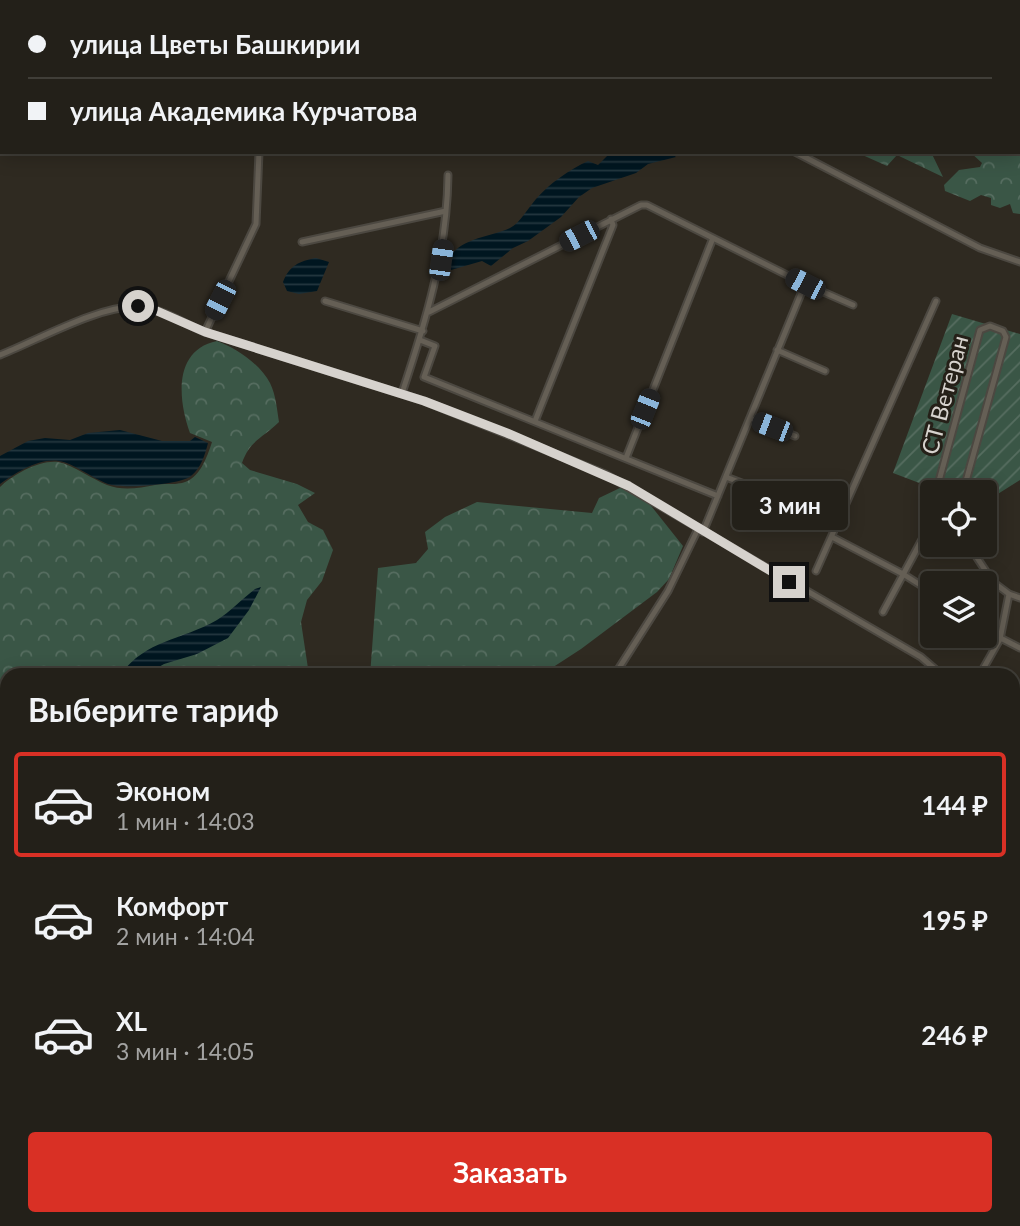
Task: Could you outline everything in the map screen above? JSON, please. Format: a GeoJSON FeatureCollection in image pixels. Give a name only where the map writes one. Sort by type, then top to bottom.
{"type":"FeatureCollection","features":[{"type":"Feature","properties":{"kind":"street"},"geometry":{"type":"LineString","coordinates":[[205,332],[256,224],[259,154]]}},
{"type":"Feature","properties":{"kind":"street"},"geometry":{"type":"LineString","coordinates":[[799,154],[980,248],[1020,262]]}},
{"type":"Feature","properties":{"kind":"street"},"geometry":{"type":"LineString","coordinates":[[402,393],[429,312],[441,260],[448,175]]}},
{"type":"Feature","properties":{"kind":"street"},"geometry":{"type":"LineString","coordinates":[[429,312],[634,206],[647,205],[853,305]]}},
{"type":"Feature","properties":{"kind":"street"},"geometry":{"type":"LineString","coordinates":[[302,242],[446,211]]}},
{"type":"Feature","properties":{"kind":"street"},"geometry":{"type":"LineString","coordinates":[[535,421],[613,225],[611,219]]}},
{"type":"Feature","properties":{"kind":"street"},"geometry":{"type":"LineString","coordinates":[[626,458],[713,238]]}},
{"type":"Feature","properties":{"kind":"street"},"geometry":{"type":"LineString","coordinates":[[619,668],[668,591],[718,496],[805,284]]}},
{"type":"Feature","properties":{"kind":"street"},"geometry":{"type":"LineString","coordinates":[[325,300],[423,331]]}},
{"type":"Feature","properties":{"kind":"street"},"geometry":{"type":"LineString","coordinates":[[816,571],[936,301]]}},
{"type":"Feature","properties":{"kind":"street"},"geometry":{"type":"LineString","coordinates":[[0,355],[89,318],[126,307],[152,309],[205,332],[402,393],[605,474],[921,657],[934,668]]}},
{"type":"Feature","properties":{"kind":"street","name":"СТ Ветеран"},"geometry":{"type":"LineString","coordinates":[[940,480],[980,330],[990,326],[1003,331],[1006,337],[966,480]]}},
{"type":"Feature","properties":{"kind":"street"},"geometry":{"type":"LineString","coordinates":[[420,340],[435,346],[424,377],[718,496]]}},
{"type":"Feature","properties":{"kind":"street"},"geometry":{"type":"LineString","coordinates":[[778,350],[825,371]]}},
{"type":"Feature","properties":{"kind":"street"},"geometry":{"type":"LineString","coordinates":[[750,418],[795,436]]}},
{"type":"Feature","properties":{"kind":"street"},"geometry":{"type":"LineString","coordinates":[[726,477],[770,494]]}},
{"type":"Feature","properties":{"kind":"street"},"geometry":{"type":"LineString","coordinates":[[832,537],[920,585]]}},
{"type":"Feature","properties":{"kind":"street"},"geometry":{"type":"LineString","coordinates":[[883,612],[920,543]]}},
{"type":"Feature","properties":{"kind":"street"},"geometry":{"type":"LineString","coordinates":[[977,557],[993,582],[1009,594],[1020,598]]}},
{"type":"Feature","properties":{"kind":"street"},"geometry":{"type":"LineString","coordinates":[[984,668],[1000,639],[1009,594]]}},
{"type":"Feature","properties":{"kind":"street"},"geometry":{"type":"LineString","coordinates":[[997,637],[1020,648]]}},
{"type":"Feature","properties":{"kind":"green space"},"geometry":{"type":"Polygon","coordinates":[[[860,154],[932,154],[943,177],[897,155],[887,166],[860,154]]]}},
{"type":"Feature","properties":{"kind":"green space"},"geometry":{"type":"Polygon","coordinates":[[[972,154],[1020,154],[1020,214],[1013,213],[1010,204],[1000,208],[991,205],[991,198],[981,195],[970,201],[945,191],[944,185],[959,170],[980,167],[982,163],[972,154]]]}},
{"type":"Feature","properties":{"kind":"green space"},"geometry":{"type":"Polygon","coordinates":[[[952,314],[1020,334],[1020,480],[997,494],[997,480],[920,480],[920,483],[893,473],[952,314]]]}},
{"type":"Feature","properties":{"kind":"green space"},"geometry":{"type":"Polygon","coordinates":[[[217,341],[239,352],[260,369],[274,392],[279,422],[253,444],[242,463],[250,470],[297,484],[315,493],[298,505],[308,522],[323,530],[333,550],[322,581],[307,600],[301,622],[308,668],[0,668],[0,487],[27,469],[51,462],[64,464],[119,488],[179,484],[194,477],[202,467],[212,442],[190,433],[183,406],[182,378],[186,365],[203,346],[217,341]]]}},
{"type":"Feature","properties":{"kind":"green space"},"geometry":{"type":"Polygon","coordinates":[[[622,487],[648,502],[683,546],[669,579],[657,592],[581,649],[552,668],[371,668],[378,568],[416,563],[428,549],[425,532],[445,517],[477,502],[592,513],[599,498],[622,487]]]}},
{"type":"Feature","properties":{"kind":"water"},"geometry":{"type":"Polygon","coordinates":[[[609,154],[672,154],[676,157],[648,164],[636,173],[592,188],[579,197],[561,217],[528,241],[513,248],[491,266],[482,261],[451,270],[448,265],[451,256],[464,244],[514,226],[541,193],[560,177],[588,161],[598,165],[609,154]]]}},
{"type":"Feature","properties":{"kind":"water"},"geometry":{"type":"Polygon","coordinates":[[[316,258],[329,262],[317,291],[299,294],[287,291],[283,282],[292,268],[316,258]]]}},
{"type":"Feature","properties":{"kind":"water"},"geometry":{"type":"Polygon","coordinates":[[[120,430],[162,441],[190,441],[195,437],[208,443],[202,461],[194,473],[175,482],[125,486],[108,484],[64,462],[51,461],[28,467],[0,484],[0,456],[28,441],[45,438],[70,440],[88,433],[120,430]]]}},
{"type":"Feature","properties":{"kind":"water"},"geometry":{"type":"Polygon","coordinates":[[[261,587],[249,610],[228,638],[197,654],[157,668],[126,668],[153,647],[217,620],[261,587]]]}},
{"type":"Feature","properties":{"kind":"route"},"geometry":{"type":"LineString","coordinates":[[138,306],[157,311],[205,332],[333,370],[424,401],[605,474],[789,582]]}}]}
